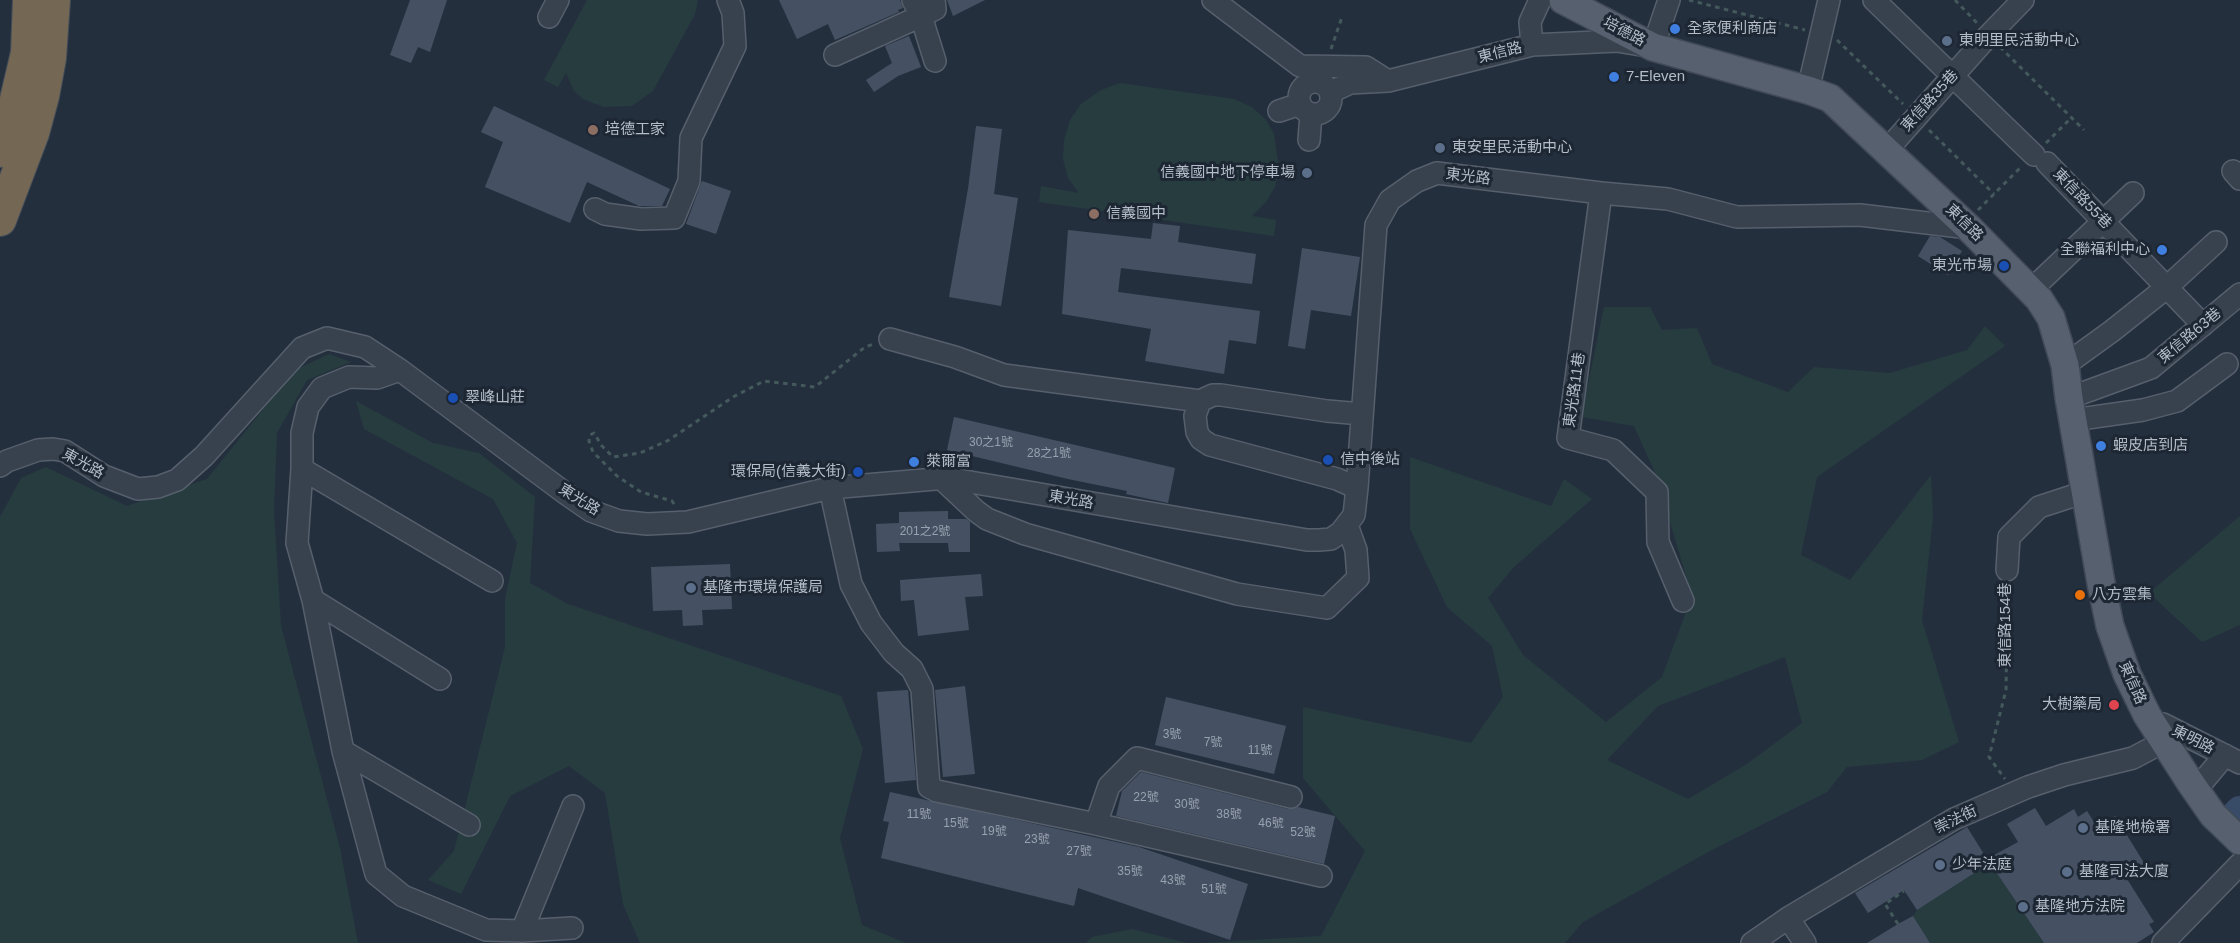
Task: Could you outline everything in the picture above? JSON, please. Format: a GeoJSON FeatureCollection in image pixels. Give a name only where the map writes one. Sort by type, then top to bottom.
{"type":"FeatureCollection","features":[{"type":"Feature","properties":{"kind":"highway"},"geometry":{"type":"LineString","coordinates":[[0,220],[27,53],[29,0]]}},
{"type":"Feature","properties":{"kind":"highway"},"geometry":{"type":"LineString","coordinates":[[14,136],[43,96],[50,58],[54,0]]}},
{"type":"Feature","properties":{"kind":"main road","name":"培德路"},"geometry":{"type":"LineString","coordinates":[[1563,0],[1653,47]]}},
{"type":"Feature","properties":{"kind":"main road","name":"東信路"},"geometry":{"type":"LineString","coordinates":[[1653,47],[1808,90],[1830,99],[1969,228],[2039,299],[2051,318],[2065,365],[2085,492],[2110,626],[2127,674],[2147,715],[2169,736],[2193,786],[2213,815],[2240,841]]}},
{"type":"Feature","properties":{"kind":"street"},"geometry":{"type":"LineString","coordinates":[[595,209],[604,214],[642,219],[674,218],[690,182],[691,138],[735,46],[733,13],[728,0]]}},
{"type":"Feature","properties":{"kind":"street"},"geometry":{"type":"LineString","coordinates":[[1213,0],[1300,66],[1366,67],[1388,81]]}},
{"type":"Feature","properties":{"kind":"street"},"geometry":{"type":"LineString","coordinates":[[1532,45],[1530,22],[1540,0]]}},
{"type":"Feature","properties":{"kind":"street"},"geometry":{"type":"LineString","coordinates":[[1653,47],[1669,0]]}},
{"type":"Feature","properties":{"kind":"street"},"geometry":{"type":"LineString","coordinates":[[1808,90],[1829,0]]}},
{"type":"Feature","properties":{"kind":"street","name":"東信路55巷"},"geometry":{"type":"LineString","coordinates":[[1874,0],[2041,159],[2203,325]]}},
{"type":"Feature","properties":{"kind":"street","name":"東信路35巷"},"geometry":{"type":"LineString","coordinates":[[1887,150],[2023,0]]}},
{"type":"Feature","properties":{"kind":"street"},"geometry":{"type":"LineString","coordinates":[[835,55],[923,5],[935,61]]}},
{"type":"Feature","properties":{"kind":"street","name":"東信路"},"geometry":{"type":"LineString","coordinates":[[1306,109],[1326,110],[1331,102],[1331,92],[1350,83],[1388,81],[1532,45],[1617,40],[1653,47]]}},
{"type":"Feature","properties":{"kind":"street"},"geometry":{"type":"LineString","coordinates":[[1279,111],[1306,109],[1309,140]]}},
{"type":"Feature","properties":{"kind":"street","name":"東光路"},"geometry":{"type":"LineString","coordinates":[[0,466],[7,461],[38,450],[52,448],[65,451],[104,476],[138,489],[158,487],[177,480],[191,469],[302,348],[327,338],[365,347],[400,370],[591,511],[619,521],[647,524],[688,522],[830,488],[942,478],[1307,540],[1331,538],[1341,532],[1353,515],[1358,488],[1376,225],[1390,200],[1410,184],[1437,173],[1668,199],[1737,217],[1860,215],[1969,228]]}},
{"type":"Feature","properties":{"kind":"street","name":"東光路11巷"},"geometry":{"type":"LineString","coordinates":[[1601,193],[1568,438],[1612,450],[1657,492],[1658,542],[1683,601]]}},
{"type":"Feature","properties":{"kind":"street"},"geometry":{"type":"LineString","coordinates":[[2031,290],[2133,193]]}},
{"type":"Feature","properties":{"kind":"street"},"geometry":{"type":"LineString","coordinates":[[2065,365],[2166,288],[2216,242]]}},
{"type":"Feature","properties":{"kind":"street","name":"東信路63巷"},"geometry":{"type":"LineString","coordinates":[[2071,409],[2151,368],[2240,294]]}},
{"type":"Feature","properties":{"kind":"street"},"geometry":{"type":"LineString","coordinates":[[890,339],[955,357],[1004,375],[1200,401],[1214,395],[1221,395],[1362,414]]}},
{"type":"Feature","properties":{"kind":"street"},"geometry":{"type":"LineString","coordinates":[[2071,409],[2143,410],[2177,401],[2227,364]]}},
{"type":"Feature","properties":{"kind":"street"},"geometry":{"type":"LineString","coordinates":[[400,370],[377,378],[349,377],[322,388],[308,407],[302,433],[297,543],[313,600],[343,751],[376,874],[403,896],[486,930],[522,931],[572,928]]}},
{"type":"Feature","properties":{"kind":"street"},"geometry":{"type":"LineString","coordinates":[[1200,401],[1195,416],[1197,432],[1201,439],[1210,445],[1337,479],[1358,488]]}},
{"type":"Feature","properties":{"kind":"street"},"geometry":{"type":"LineString","coordinates":[[302,469],[492,581]]}},
{"type":"Feature","properties":{"kind":"street"},"geometry":{"type":"LineString","coordinates":[[942,478],[987,519],[1025,534],[1237,594],[1327,608],[1358,578],[1356,550],[1347,525]]}},
{"type":"Feature","properties":{"kind":"street"},"geometry":{"type":"LineString","coordinates":[[830,488],[850,584],[871,623],[894,653],[912,669],[922,689],[929,787],[937,791],[1096,824],[1321,876]]}},
{"type":"Feature","properties":{"kind":"street","name":"東信路154巷"},"geometry":{"type":"LineString","coordinates":[[2007,570],[2008,537],[2039,507],[2085,492]]}},
{"type":"Feature","properties":{"kind":"street"},"geometry":{"type":"LineString","coordinates":[[313,600],[440,679]]}},
{"type":"Feature","properties":{"kind":"street","name":"崇法街"},"geometry":{"type":"LineString","coordinates":[[1752,943],[1788,918],[1954,819],[2064,775],[2133,758],[2169,736]]}},
{"type":"Feature","properties":{"kind":"street","name":"東明路"},"geometry":{"type":"LineString","coordinates":[[2169,736],[2227,756]]}},
{"type":"Feature","properties":{"kind":"street"},"geometry":{"type":"LineString","coordinates":[[343,751],[469,825]]}},
{"type":"Feature","properties":{"kind":"street"},"geometry":{"type":"LineString","coordinates":[[2193,786],[2227,756]]}},
{"type":"Feature","properties":{"kind":"street"},"geometry":{"type":"LineString","coordinates":[[1096,824],[1109,786],[1137,758],[1291,797]]}},
{"type":"Feature","properties":{"kind":"street"},"geometry":{"type":"LineString","coordinates":[[522,931],[573,806]]}},
{"type":"Feature","properties":{"kind":"street"},"geometry":{"type":"LineString","coordinates":[[2163,943],[2240,864]]}},
{"type":"Feature","properties":{"kind":"street"},"geometry":{"type":"LineString","coordinates":[[1788,918],[1804,943]]}},
{"type":"Feature","properties":{"kind":"path"},"geometry":{"type":"LineString","coordinates":[[1689,0],[1839,40],[1994,194]]}},
{"type":"Feature","properties":{"kind":"path"},"geometry":{"type":"LineString","coordinates":[[1955,0],[2084,130]]}},
{"type":"Feature","properties":{"kind":"path"},"geometry":{"type":"LineString","coordinates":[[1326,66],[1342,17]]}},
{"type":"Feature","properties":{"kind":"path"},"geometry":{"type":"LineString","coordinates":[[1969,228],[1968,220],[1994,194],[2041,159],[2071,118]]}},
{"type":"Feature","properties":{"kind":"path"},"geometry":{"type":"LineString","coordinates":[[688,522],[672,501],[641,492],[610,470],[592,452],[590,435],[594,433],[613,457],[640,453],[669,440],[733,397],[764,381],[815,387],[865,346],[890,339]]}},
{"type":"Feature","properties":{"kind":"path","name":"東信路154巷"},"geometry":{"type":"LineString","coordinates":[[2007,570],[2003,595],[2007,629],[2006,690],[1989,758],[2015,793]]}},
{"type":"Feature","properties":{"kind":"path"},"geometry":{"type":"LineString","coordinates":[[1898,924],[1885,904],[1905,891]]}},
{"type":"Feature","properties":{"kind":"green space"},"geometry":{"type":"Polygon","coordinates":[[[587,0],[698,0],[695,14],[653,91],[632,106],[604,107],[583,99],[574,91],[566,73],[558,87],[544,80],[587,0]]]}},
{"type":"Feature","properties":{"kind":"green space"},"geometry":{"type":"Polygon","coordinates":[[[1120,83],[1234,99],[1252,107],[1266,120],[1274,134],[1279,169],[1275,187],[1266,202],[1252,216],[1276,220],[1274,236],[1039,202],[1041,186],[1079,193],[1068,178],[1063,159],[1064,141],[1070,120],[1081,104],[1101,90],[1120,83]]]}},
{"type":"Feature","properties":{"kind":"green space"},"geometry":{"type":"Polygon","coordinates":[[[1604,307],[1650,307],[1662,330],[1697,328],[1712,364],[1788,392],[1814,367],[1890,373],[1967,350],[1985,326],[2005,346],[1817,477],[1801,555],[1850,580],[1931,475],[1933,517],[1922,620],[1959,742],[1922,760],[1847,767],[1827,792],[1710,851],[1583,922],[1565,943],[1201,943],[1321,936],[1365,851],[1303,778],[1303,707],[1471,743],[1503,697],[1492,646],[1447,607],[1410,529],[1410,457],[1551,506],[1564,479],[1592,499],[1514,567],[1488,598],[1523,655],[1606,722],[1662,677],[1692,596],[1656,475],[1634,426],[1581,417],[1604,307]],[[1785,657],[1658,706],[1607,760],[1688,799],[1747,764],[1802,723],[1785,657]]]}},
{"type":"Feature","properties":{"kind":"green space"},"geometry":{"type":"Polygon","coordinates":[[[329,354],[351,362],[307,380],[277,433],[274,510],[281,626],[340,848],[358,943],[0,943],[0,517],[21,478],[46,467],[127,506],[207,479],[295,370],[329,354]]]}},
{"type":"Feature","properties":{"kind":"green space"},"geometry":{"type":"Polygon","coordinates":[[[356,401],[433,443],[479,453],[535,497],[530,583],[568,604],[841,696],[863,749],[840,838],[862,925],[906,943],[640,943],[623,904],[605,793],[569,766],[510,796],[461,894],[428,880],[454,851],[505,647],[505,599],[517,543],[493,499],[364,429],[356,401]]]}},
{"type":"Feature","properties":{"kind":"green space"},"geometry":{"type":"Polygon","coordinates":[[[2240,516],[2240,625],[2202,642],[2149,593],[2240,516]]]}},
{"type":"Feature","properties":{"kind":"green space"},"geometry":{"type":"Polygon","coordinates":[[[1990,863],[2044,943],[1930,943],[1913,916],[1917,910],[1990,863]]]}},
{"type":"Feature","properties":{"kind":"green space"},"geometry":{"type":"Polygon","coordinates":[[[1132,929],[1187,943],[1086,943],[1092,937],[1132,929]]]}},
{"type":"Feature","properties":{"kind":"building"},"geometry":{"type":"Polygon","coordinates":[[[410,0],[447,0],[430,52],[418,47],[411,63],[390,55],[410,0]]]}},
{"type":"Feature","properties":{"kind":"building"},"geometry":{"type":"Polygon","coordinates":[[[779,0],[900,0],[903,8],[898,10],[899,12],[835,40],[828,24],[797,39],[779,0]]]}},
{"type":"Feature","properties":{"kind":"building"},"geometry":{"type":"Polygon","coordinates":[[[947,0],[985,0],[953,16],[947,0]]]}},
{"type":"Feature","properties":{"kind":"building"},"geometry":{"type":"Polygon","coordinates":[[[909,36],[921,67],[898,76],[874,92],[866,80],[892,63],[885,46],[909,36]]]}},
{"type":"Feature","properties":{"kind":"building"},"geometry":{"type":"Polygon","coordinates":[[[494,106],[670,189],[662,206],[639,206],[587,182],[570,223],[485,187],[503,142],[481,132],[494,106]]]}},
{"type":"Feature","properties":{"kind":"building"},"geometry":{"type":"Polygon","coordinates":[[[976,126],[1002,129],[994,194],[1018,198],[1001,306],[949,297],[968,189],[976,126]]]}},
{"type":"Feature","properties":{"kind":"building"},"geometry":{"type":"Polygon","coordinates":[[[702,181],[731,191],[716,234],[686,224],[702,181]]]}},
{"type":"Feature","properties":{"kind":"building"},"geometry":{"type":"Polygon","coordinates":[[[1153,223],[1180,226],[1178,242],[1256,254],[1252,284],[1121,268],[1118,292],[1260,311],[1256,344],[1229,340],[1224,374],[1145,361],[1151,329],[1062,314],[1068,230],[1151,239],[1153,223]]]}},
{"type":"Feature","properties":{"kind":"building"},"geometry":{"type":"Polygon","coordinates":[[[1930,236],[1940,237],[1962,251],[1948,275],[1918,256],[1930,236]]]}},
{"type":"Feature","properties":{"kind":"building"},"geometry":{"type":"Polygon","coordinates":[[[1302,248],[1360,257],[1351,316],[1311,310],[1305,349],[1288,346],[1302,248]]]}},
{"type":"Feature","properties":{"kind":"building"},"geometry":{"type":"Polygon","coordinates":[[[954,417],[1175,468],[1168,503],[1126,494],[1127,491],[947,450],[954,417]]]}},
{"type":"Feature","properties":{"kind":"building"},"geometry":{"type":"Polygon","coordinates":[[[948,511],[948,519],[966,519],[970,522],[970,552],[949,552],[948,543],[899,543],[900,551],[877,552],[876,524],[899,523],[899,512],[948,511]]]}},
{"type":"Feature","properties":{"kind":"building","name":"基隆市環境保護局"},"geometry":{"type":"Polygon","coordinates":[[[730,564],[732,609],[702,610],[703,625],[683,626],[682,610],[653,611],[651,567],[730,564]]]}},
{"type":"Feature","properties":{"kind":"building"},"geometry":{"type":"Polygon","coordinates":[[[981,574],[983,596],[965,597],[969,630],[918,636],[914,600],[901,601],[900,580],[981,574]]]}},
{"type":"Feature","properties":{"kind":"building"},"geometry":{"type":"Polygon","coordinates":[[[965,686],[975,774],[943,777],[935,690],[965,686]]]}},
{"type":"Feature","properties":{"kind":"building"},"geometry":{"type":"Polygon","coordinates":[[[908,690],[916,780],[885,783],[877,692],[908,690]]]}},
{"type":"Feature","properties":{"kind":"building"},"geometry":{"type":"Polygon","coordinates":[[[1166,697],[1286,726],[1274,774],[1155,745],[1166,697]]]}},
{"type":"Feature","properties":{"kind":"building"},"geometry":{"type":"Polygon","coordinates":[[[1141,772],[1288,809],[1298,807],[1335,816],[1324,864],[1116,816],[1122,791],[1141,772]]]}},
{"type":"Feature","properties":{"kind":"building"},"geometry":{"type":"Polygon","coordinates":[[[890,792],[1139,847],[1248,884],[1230,940],[1078,888],[1074,906],[881,858],[889,822],[883,821],[890,792]]]}},
{"type":"Feature","properties":{"kind":"building","name":"基隆司法大廈"},"geometry":{"type":"Polygon","coordinates":[[[2035,808],[2046,826],[2074,809],[2078,817],[2087,811],[2097,827],[2115,816],[2146,866],[2127,879],[2154,922],[2149,924],[2154,932],[2137,943],[2044,943],[1990,863],[1917,910],[1904,890],[1868,913],[1855,893],[1967,827],[1987,859],[2018,842],[2007,824],[2035,808]]]}},
{"type":"Feature","properties":{"kind":"building"},"geometry":{"type":"Polygon","coordinates":[[[1913,916],[1930,943],[1867,943],[1898,924],[1913,916]]]}},
{"type":"Feature","properties":{"kind":"waterway"},"geometry":{"type":"LineString","coordinates":[[2235,816],[2240,811]]}},
{"type":"Feature","properties":{"kind":"place","name":"全家便利商店"},"geometry":{"type":"Point","coordinates":[1675,29]}},
{"type":"Feature","properties":{"kind":"place","name":"東明里民活動中心"},"geometry":{"type":"Point","coordinates":[1947,41]}},
{"type":"Feature","properties":{"kind":"place","name":"7-Eleven"},"geometry":{"type":"Point","coordinates":[1614,77]}},
{"type":"Feature","properties":{"kind":"place","name":"培德工家"},"geometry":{"type":"Point","coordinates":[593,130]}},
{"type":"Feature","properties":{"kind":"place","name":"東安里民活動中心"},"geometry":{"type":"Point","coordinates":[1440,148]}},
{"type":"Feature","properties":{"kind":"place","name":"信義國中地下停車場"},"geometry":{"type":"Point","coordinates":[1307,173]}},
{"type":"Feature","properties":{"kind":"place","name":"信義國中"},"geometry":{"type":"Point","coordinates":[1094,214]}},
{"type":"Feature","properties":{"kind":"place","name":"全聯福利中心"},"geometry":{"type":"Point","coordinates":[2162,250]}},
{"type":"Feature","properties":{"kind":"place","name":"東光市場"},"geometry":{"type":"Point","coordinates":[2004,266]}},
{"type":"Feature","properties":{"kind":"place","name":"翠峰山莊"},"geometry":{"type":"Point","coordinates":[453,398]}},
{"type":"Feature","properties":{"kind":"place","name":"蝦皮店到店"},"geometry":{"type":"Point","coordinates":[2101,446]}},
{"type":"Feature","properties":{"kind":"place","name":"信中後站"},"geometry":{"type":"Point","coordinates":[1328,460]}},
{"type":"Feature","properties":{"kind":"place","name":"萊爾富"},"geometry":{"type":"Point","coordinates":[914,462]}},
{"type":"Feature","properties":{"kind":"place","name":"環保局(信義大街)"},"geometry":{"type":"Point","coordinates":[858,472]}},
{"type":"Feature","properties":{"kind":"place","name":"基隆市環境保護局"},"geometry":{"type":"Point","coordinates":[691,588]}},
{"type":"Feature","properties":{"kind":"place","name":"八方雲集"},"geometry":{"type":"Point","coordinates":[2080,595]}},
{"type":"Feature","properties":{"kind":"place","name":"大樹藥局"},"geometry":{"type":"Point","coordinates":[2114,705]}},
{"type":"Feature","properties":{"kind":"place","name":"基隆地檢署"},"geometry":{"type":"Point","coordinates":[2083,828]}},
{"type":"Feature","properties":{"kind":"place","name":"少年法庭"},"geometry":{"type":"Point","coordinates":[1940,865]}},
{"type":"Feature","properties":{"kind":"place","name":"基隆司法大廈"},"geometry":{"type":"Point","coordinates":[2067,872]}},
{"type":"Feature","properties":{"kind":"place","name":"基隆地方法院"},"geometry":{"type":"Point","coordinates":[2023,907]}}]}
